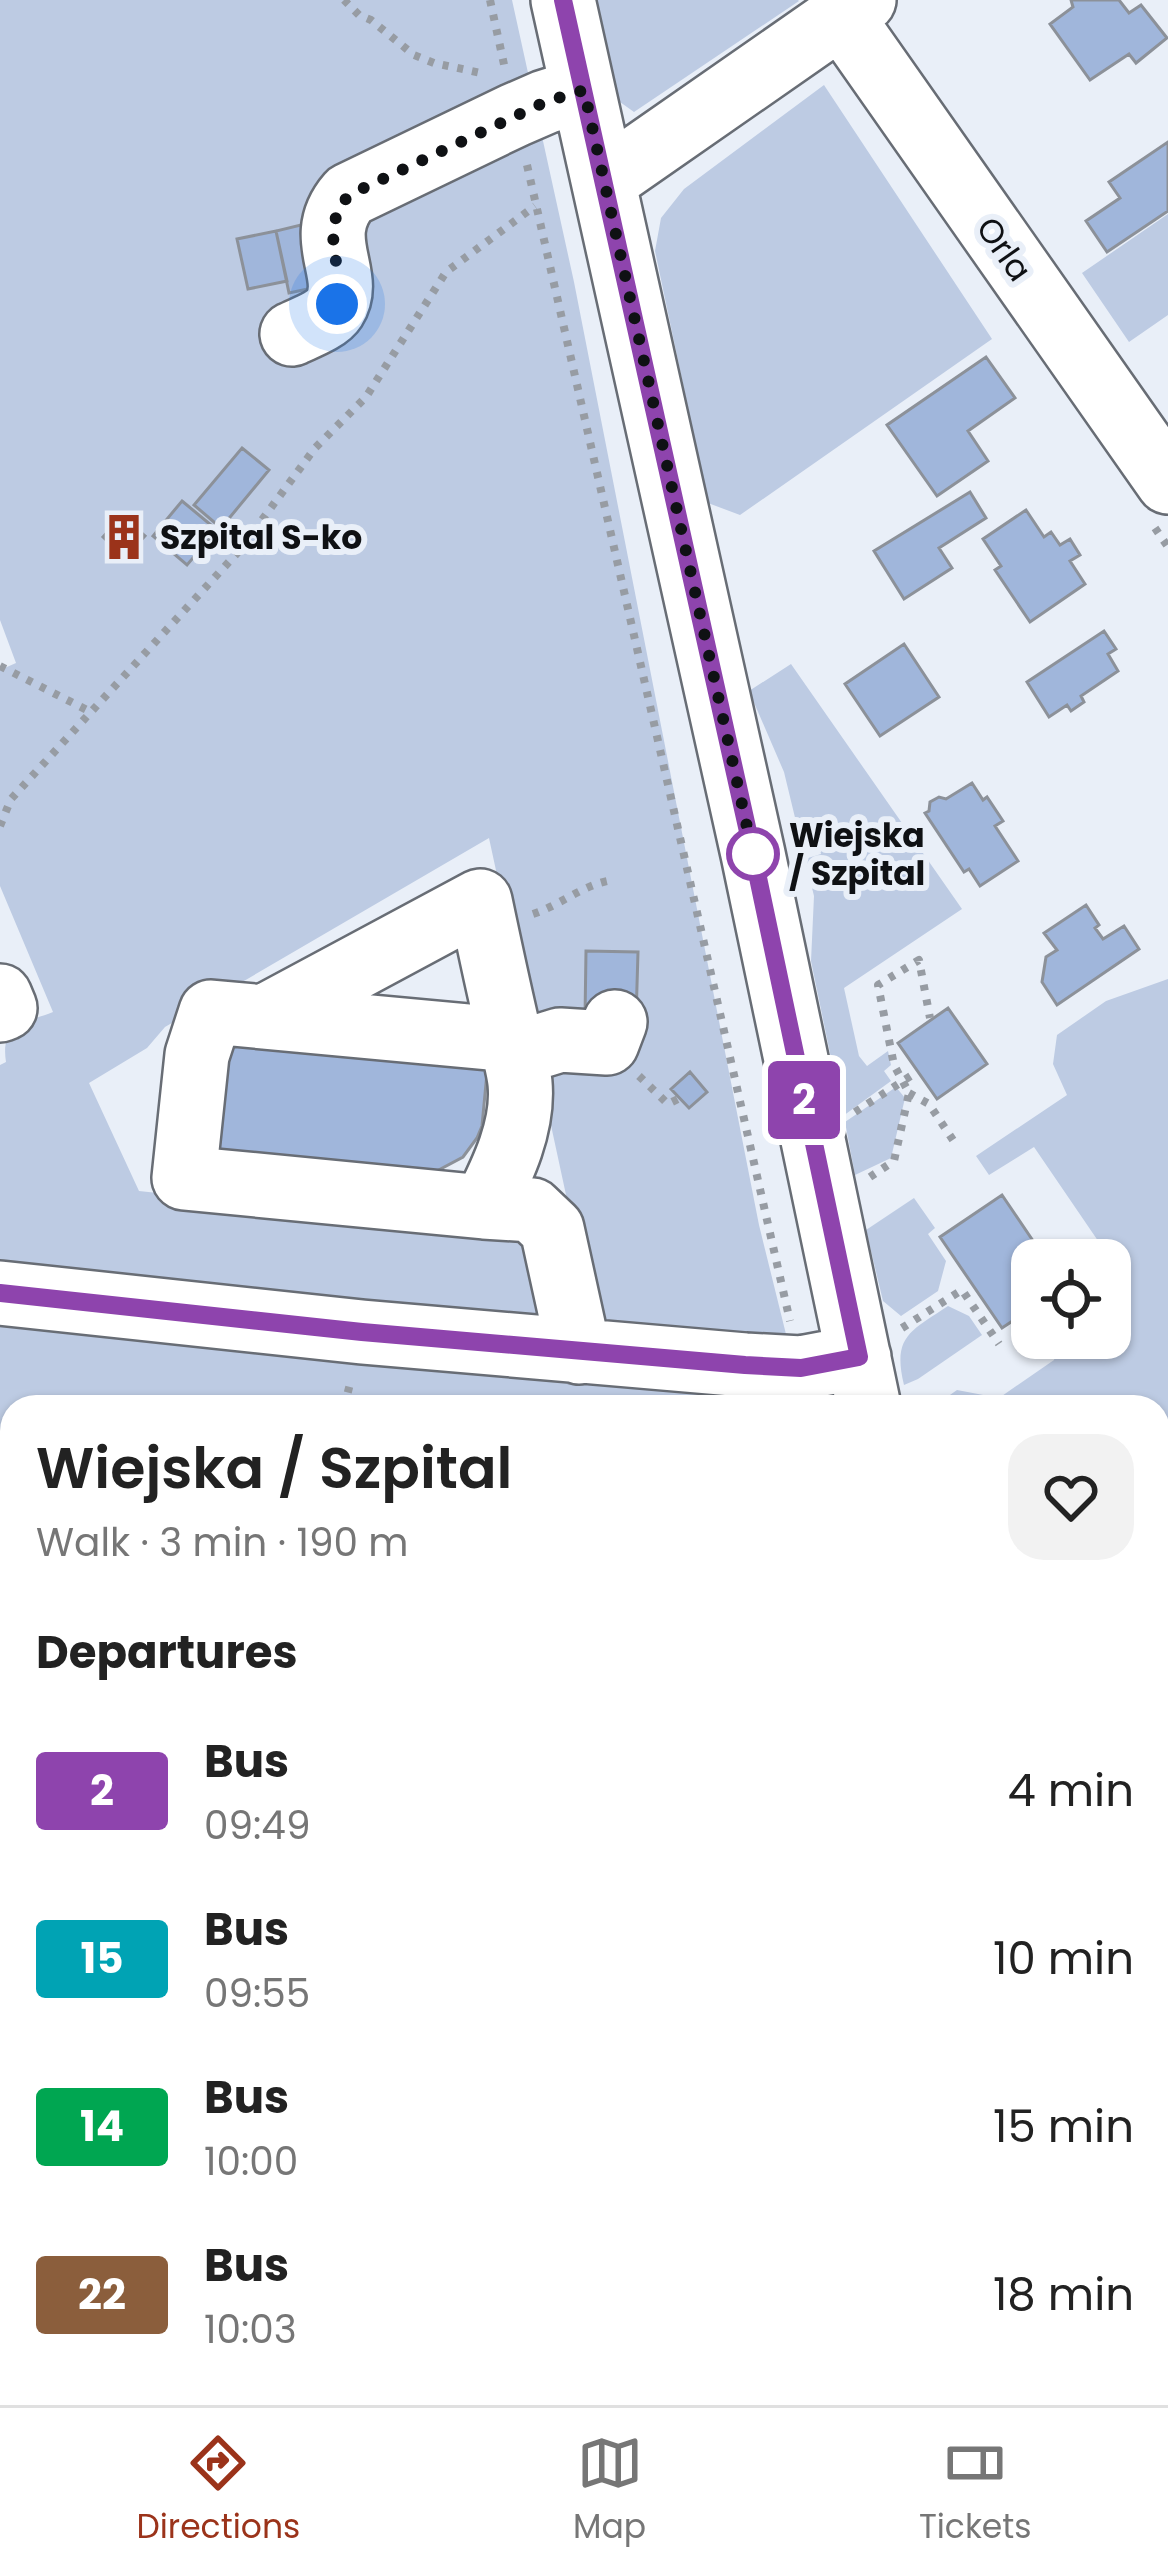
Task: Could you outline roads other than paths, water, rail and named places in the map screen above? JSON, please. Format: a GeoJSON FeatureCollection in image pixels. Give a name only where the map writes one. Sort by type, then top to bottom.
{"type":"FeatureCollection","features":[{"type":"Feature","properties":{"kind":"street"},"geometry":{"type":"LineString","coordinates":[[0,1293],[579,1352],[837,1367],[753,854],[563,0]]}},
{"type":"Feature","properties":{"kind":"street"},"geometry":{"type":"LineString","coordinates":[[604,181],[852,8]]}},
{"type":"Feature","properties":{"kind":"street","name":"Orla"},"geometry":{"type":"LineString","coordinates":[[852,8],[1168,482]]}},
{"type":"Feature","properties":{"kind":"street"},"geometry":{"type":"LineString","coordinates":[[292,334],[332,312],[337,304],[339,275],[332,229],[349,195],[502,84],[545,102],[584,90]]}},
{"type":"Feature","properties":{"kind":"street"},"geometry":{"type":"LineString","coordinates":[[264,1017],[480,901],[579,1352]]}},
{"type":"Feature","properties":{"kind":"street"},"geometry":{"type":"LineString","coordinates":[[0,996],[4,1009],[0,1010]]}},
{"type":"Feature","properties":{"kind":"street"},"geometry":{"type":"LineString","coordinates":[[552,1229],[532,1210],[184,1178],[197,1054],[211,1012],[515,1060],[560,1040],[607,1042],[615,1022]]}},
{"type":"Feature","properties":{"kind":"street"},"geometry":{"type":"LineString","coordinates":[[484,1207],[515,1132],[515,1060]]}},
{"type":"Feature","properties":{"kind":"place","name":"Szpital S-ko"},"geometry":{"type":"Point","coordinates":[124,537]}},
{"type":"Feature","properties":{"kind":"place","name":"Wiejska / Szpital"},"geometry":{"type":"Point","coordinates":[753,854]}}]}
